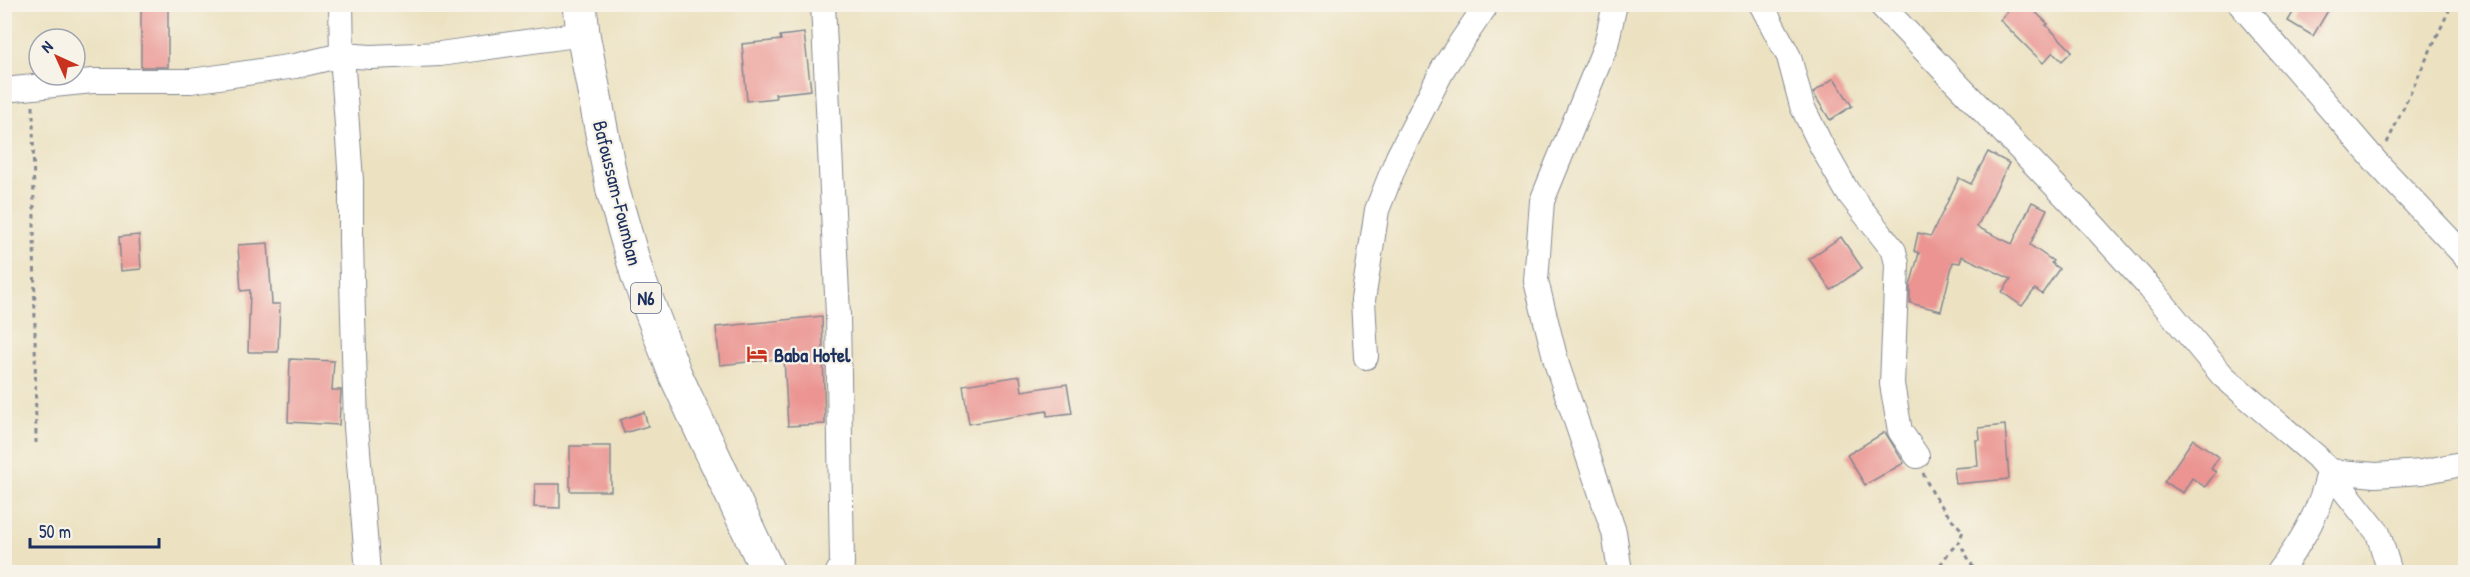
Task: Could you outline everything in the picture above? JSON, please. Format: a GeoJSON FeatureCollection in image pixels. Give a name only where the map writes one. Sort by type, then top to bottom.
{"type":"FeatureCollection","features":[{"type":"Feature","properties":{"kind":"highway","name":"Bafoussam-Foumban"},"geometry":{"type":"LineString","coordinates":[[582,19],[613,191],[638,277],[675,374],[768,573]]}},
{"type":"Feature","properties":{"kind":"street"},"geometry":{"type":"LineString","coordinates":[[341,4],[342,55],[351,181],[356,427],[368,573]]}},
{"type":"Feature","properties":{"kind":"street"},"geometry":{"type":"LineString","coordinates":[[823,4],[838,315],[842,566],[838,573]]}},
{"type":"Feature","properties":{"kind":"street"},"geometry":{"type":"LineString","coordinates":[[1366,357],[1363,300],[1377,210],[1398,158],[1444,67],[1487,4]]}},
{"type":"Feature","properties":{"kind":"street"},"geometry":{"type":"LineString","coordinates":[[1616,4],[1606,45],[1542,201],[1536,281],[1557,364],[1614,532],[1620,573]]}},
{"type":"Feature","properties":{"kind":"street"},"geometry":{"type":"LineString","coordinates":[[1761,4],[1789,57],[1802,106],[1827,155],[1847,191],[1894,251],[1896,264],[1892,384],[1900,431],[1917,456]]}},
{"type":"Feature","properties":{"kind":"street"},"geometry":{"type":"LineString","coordinates":[[1880,4],[2094,226],[2157,296],[2223,375],[2317,457],[2378,533],[2390,573]]}},
{"type":"Feature","properties":{"kind":"street"},"geometry":{"type":"LineString","coordinates":[[2240,4],[2378,164],[2466,257]]}},
{"type":"Feature","properties":{"kind":"street"},"geometry":{"type":"LineString","coordinates":[[4,90],[33,89],[93,81],[191,81],[295,66],[342,55],[440,54],[582,19]]}},
{"type":"Feature","properties":{"kind":"street"},"geometry":{"type":"LineString","coordinates":[[2329,471],[2376,476],[2422,472],[2466,463]]}},
{"type":"Feature","properties":{"kind":"street"},"geometry":{"type":"LineString","coordinates":[[2279,573],[2309,528],[2324,496],[2329,471]]}},
{"type":"Feature","properties":{"kind":"path"},"geometry":{"type":"LineString","coordinates":[[2378,164],[2452,4]]}},
{"type":"Feature","properties":{"kind":"path"},"geometry":{"type":"LineString","coordinates":[[33,89],[36,443]]}},
{"type":"Feature","properties":{"kind":"path"},"geometry":{"type":"LineString","coordinates":[[1917,456],[1933,494],[1950,518],[1963,531],[1959,542],[1950,550],[1935,573]]}},
{"type":"Feature","properties":{"kind":"path"},"geometry":{"type":"LineString","coordinates":[[1959,542],[1976,573]]}},
{"type":"Feature","properties":{"kind":"building"},"geometry":{"type":"Polygon","coordinates":[[[2014,4],[2027,4],[2072,51],[2062,61],[2053,52],[2043,63],[2000,20],[2014,4]]]}},
{"type":"Feature","properties":{"kind":"building"},"geometry":{"type":"Polygon","coordinates":[[[2298,4],[2322,4],[2329,9],[2313,36],[2288,21],[2298,4]]]}},
{"type":"Feature","properties":{"kind":"building"},"geometry":{"type":"Polygon","coordinates":[[[141,6],[168,6],[168,67],[141,67],[141,6]]]}},
{"type":"Feature","properties":{"kind":"building"},"geometry":{"type":"Polygon","coordinates":[[[804,33],[811,90],[775,94],[776,98],[747,101],[742,44],[781,40],[780,36],[804,33]]]}},
{"type":"Feature","properties":{"kind":"building"},"geometry":{"type":"Polygon","coordinates":[[[1834,78],[1852,106],[1830,120],[1813,93],[1834,78]]]}},
{"type":"Feature","properties":{"kind":"building"},"geometry":{"type":"Polygon","coordinates":[[[1988,152],[2009,163],[1977,227],[2012,244],[2032,202],[2047,209],[2030,245],[2053,261],[2051,263],[2059,269],[2042,294],[2035,289],[2022,306],[2002,292],[2011,279],[1962,256],[1960,263],[1953,262],[1941,311],[1910,303],[1910,286],[1919,253],[1914,251],[1918,233],[1931,236],[1959,178],[1971,184],[1988,152]]]}},
{"type":"Feature","properties":{"kind":"building"},"geometry":{"type":"Polygon","coordinates":[[[139,235],[141,269],[121,271],[119,237],[139,235]]]}},
{"type":"Feature","properties":{"kind":"building"},"geometry":{"type":"Polygon","coordinates":[[[1841,237],[1862,268],[1831,290],[1809,259],[1841,237]]]}},
{"type":"Feature","properties":{"kind":"building"},"geometry":{"type":"Polygon","coordinates":[[[268,243],[272,304],[280,304],[278,352],[248,352],[250,290],[241,291],[238,245],[268,243]]]}},
{"type":"Feature","properties":{"kind":"building"},"geometry":{"type":"Polygon","coordinates":[[[822,316],[825,424],[788,426],[784,358],[720,365],[716,327],[822,316]]]}},
{"type":"Feature","properties":{"kind":"building"},"geometry":{"type":"Polygon","coordinates":[[[290,359],[334,361],[332,390],[341,390],[339,425],[288,422],[290,359]]]}},
{"type":"Feature","properties":{"kind":"building"},"geometry":{"type":"Polygon","coordinates":[[[1020,376],[1022,391],[1067,384],[1072,413],[1047,416],[1047,411],[969,424],[963,385],[1020,376]]]}},
{"type":"Feature","properties":{"kind":"building"},"geometry":{"type":"Polygon","coordinates":[[[644,412],[648,426],[624,433],[620,420],[644,412]]]}},
{"type":"Feature","properties":{"kind":"building"},"geometry":{"type":"Polygon","coordinates":[[[2005,425],[2009,479],[1956,484],[1954,468],[1978,466],[1976,440],[1980,440],[1979,428],[2005,425]]]}},
{"type":"Feature","properties":{"kind":"building"},"geometry":{"type":"Polygon","coordinates":[[[1885,432],[1904,463],[1865,485],[1847,455],[1885,432]]]}},
{"type":"Feature","properties":{"kind":"building"},"geometry":{"type":"Polygon","coordinates":[[[2193,439],[2219,457],[2211,469],[2216,472],[2205,487],[2192,478],[2183,493],[2164,482],[2193,439]]]}},
{"type":"Feature","properties":{"kind":"building"},"geometry":{"type":"Polygon","coordinates":[[[570,446],[611,446],[611,491],[570,491],[570,446]]]}},
{"type":"Feature","properties":{"kind":"building"},"geometry":{"type":"Polygon","coordinates":[[[535,484],[560,484],[560,508],[534,507],[535,484]]]}},
{"type":"Feature","properties":{"kind":"place","name":"Baba Hotel"},"geometry":{"type":"Point","coordinates":[757,354]}}]}
